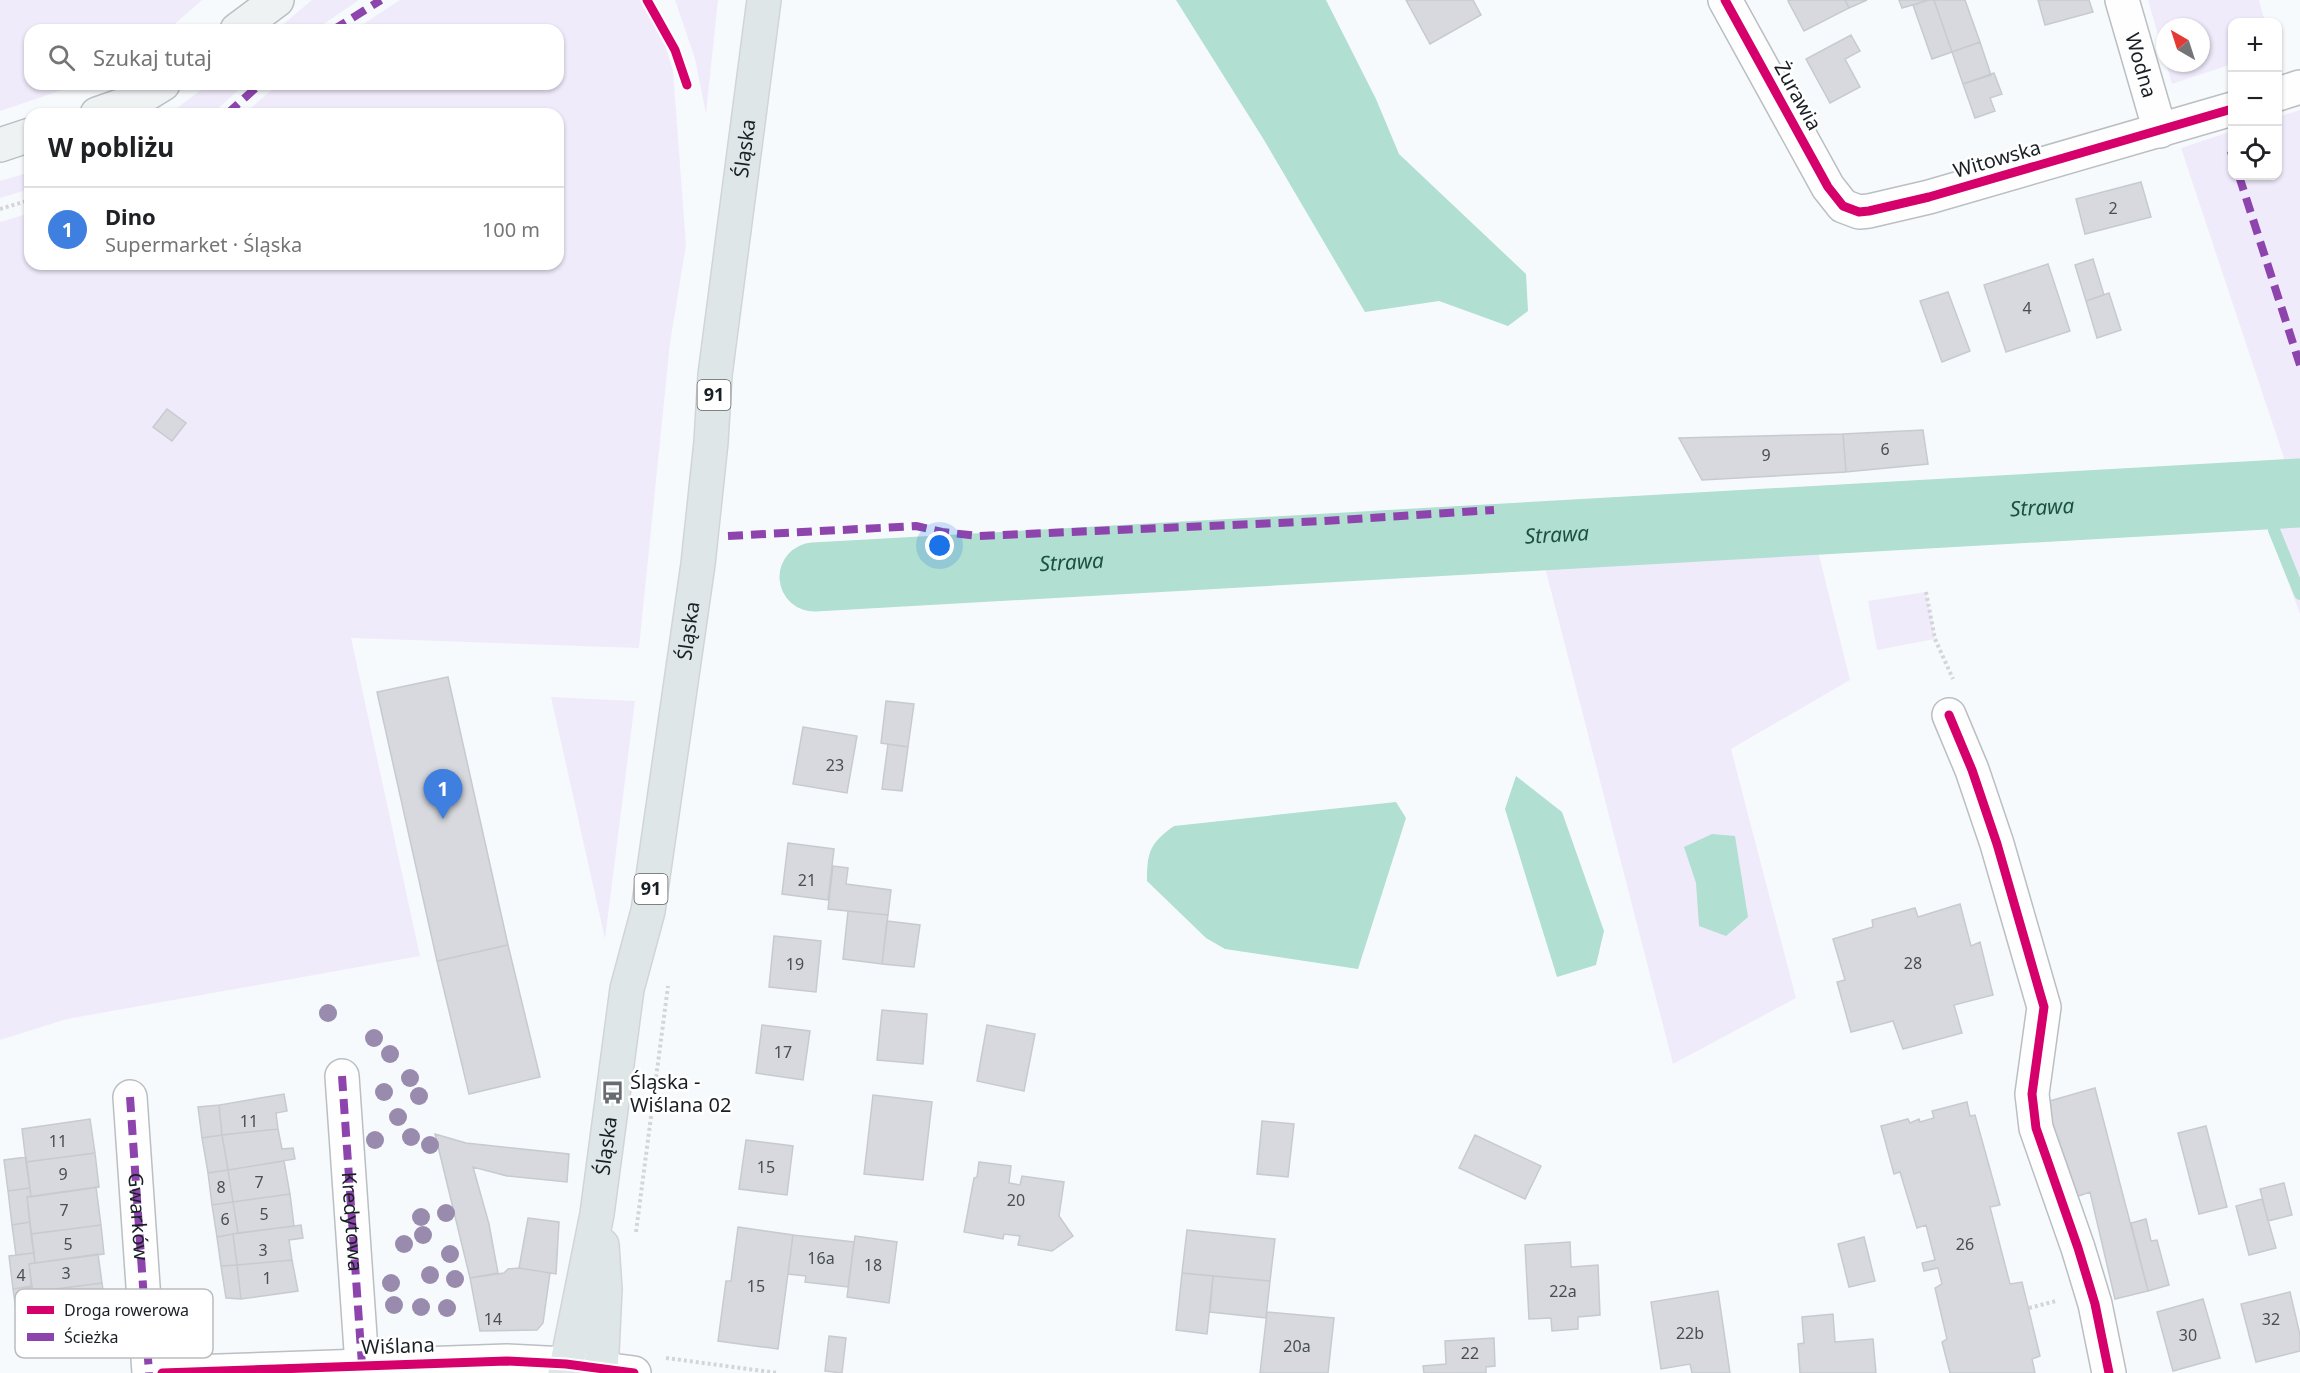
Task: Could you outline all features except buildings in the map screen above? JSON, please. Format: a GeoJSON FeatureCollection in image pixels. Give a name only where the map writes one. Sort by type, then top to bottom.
{"type":"FeatureCollection","features":[{"type":"Feature","properties":{"kind":"main road"},"geometry":{"type":"LineString","coordinates":[[218,24],[248,0]]}},
{"type":"Feature","properties":{"kind":"main road"},"geometry":{"type":"LineString","coordinates":[[245,24],[277,0]]}},
{"type":"Feature","properties":{"kind":"main road"},"geometry":{"type":"LineString","coordinates":[[745,0],[759,45]]}},
{"type":"Feature","properties":{"kind":"main road","name":"Śląska"},"geometry":{"type":"LineString","coordinates":[[757,0],[759,45]]}},
{"type":"Feature","properties":{"kind":"main road","name":"Śląska"},"geometry":{"type":"LineString","coordinates":[[566,1368],[597,1214],[627,989],[648,911],[698,564],[711,442],[715,375],[764,0]]}},
{"type":"Feature","properties":{"kind":"main road"},"geometry":{"type":"LineString","coordinates":[[94,108],[125,90]]}},
{"type":"Feature","properties":{"kind":"main road"},"geometry":{"type":"LineString","coordinates":[[114,108],[136,100],[153,90]]}},
{"type":"Feature","properties":{"kind":"main road"},"geometry":{"type":"LineString","coordinates":[[0,145],[24,137]]}},
{"type":"Feature","properties":{"kind":"main road","name":"Śląska"},"geometry":{"type":"LineString","coordinates":[[597,1214],[604,1257],[605,1288],[601,1371]]}},
{"type":"Feature","properties":{"kind":"street","name":"Żurawia"},"geometry":{"type":"LineString","coordinates":[[1725,0],[1828,187],[1843,206]]}},
{"type":"Feature","properties":{"kind":"street","name":"Wodna"},"geometry":{"type":"LineString","coordinates":[[2122,0],[2160,131]]}},
{"type":"Feature","properties":{"kind":"street"},"geometry":{"type":"LineString","coordinates":[[2282,92],[2300,87]]}},
{"type":"Feature","properties":{"kind":"street","name":"Witowska"},"geometry":{"type":"LineString","coordinates":[[1843,206],[1859,212],[1909,202],[2228,110]]}},
{"type":"Feature","properties":{"kind":"street"},"geometry":{"type":"LineString","coordinates":[[1949,715],[1972,770],[1997,844],[2044,1007],[2032,1094],[2036,1128],[2095,1304],[2109,1373]]}},
{"type":"Feature","properties":{"kind":"street","name":"Kredytowa"},"geometry":{"type":"LineString","coordinates":[[342,1076],[362,1365]]}},
{"type":"Feature","properties":{"kind":"street","name":"Gwarków"},"geometry":{"type":"LineString","coordinates":[[130,1097],[143,1289]]}},
{"type":"Feature","properties":{"kind":"street","name":"Gwarków"},"geometry":{"type":"LineString","coordinates":[[148,1358],[149,1373]]}},
{"type":"Feature","properties":{"kind":"street","name":"Wiślana"},"geometry":{"type":"LineString","coordinates":[[162,1373],[507,1361],[601,1371],[645,1365]]}},
{"type":"Feature","properties":{"kind":"path"},"geometry":{"type":"LineString","coordinates":[[647,0],[675,50],[687,85]]}},
{"type":"Feature","properties":{"kind":"path"},"geometry":{"type":"LineString","coordinates":[[681,40],[685,50],[687,85]]}},
{"type":"Feature","properties":{"kind":"path"},"geometry":{"type":"LineString","coordinates":[[0,209],[24,202]]}},
{"type":"Feature","properties":{"kind":"path"},"geometry":{"type":"LineString","coordinates":[[645,1365],[778,1373]]}},
{"type":"Feature","properties":{"kind":"shaded area"},"geometry":{"type":"Polygon","coordinates":[[[0,0],[202,0],[175,24],[24,24],[24,90],[62,90],[0,111],[0,0]]]}},
{"type":"Feature","properties":{"kind":"shaded area"},"geometry":{"type":"Polygon","coordinates":[[[312,0],[359,0],[324,24],[283,24],[312,0]]]}},
{"type":"Feature","properties":{"kind":"shaded area"},"geometry":{"type":"Polygon","coordinates":[[[400,0],[641,0],[665,44],[673,71],[686,245],[670,343],[639,648],[351,638],[420,956],[67,1019],[0,1040],[0,222],[24,215],[24,270],[564,270],[564,108],[251,108],[271,90],[564,90],[564,24],[363,24],[400,0]]]}},
{"type":"Feature","properties":{"kind":"shaded area"},"geometry":{"type":"Polygon","coordinates":[[[675,0],[718,0],[706,114],[695,59],[675,0]]]}},
{"type":"Feature","properties":{"kind":"shaded area"},"geometry":{"type":"Polygon","coordinates":[[[1176,0],[1326,0],[1376,99],[1399,154],[1526,274],[1528,311],[1508,326],[1439,301],[1365,312],[1264,140],[1176,0]]]}},
{"type":"Feature","properties":{"kind":"shaded area"},"geometry":{"type":"Polygon","coordinates":[[[2148,0],[2259,0],[2264,18],[2228,18],[2228,65],[2210,71],[2210,18],[2156,18],[2156,28],[2148,0]]]}},
{"type":"Feature","properties":{"kind":"shaded area"},"geometry":{"type":"Polygon","coordinates":[[[2169,72],[2208,72],[2172,84],[2169,72]]]}},
{"type":"Feature","properties":{"kind":"shaded area"},"geometry":{"type":"Polygon","coordinates":[[[201,90],[238,90],[219,108],[177,108],[201,90]]]}},
{"type":"Feature","properties":{"kind":"shaded area"},"geometry":{"type":"Polygon","coordinates":[[[2300,110],[2300,614],[2251,482],[2284,458],[2181,148],[2228,132],[2228,180],[2282,180],[2282,116],[2300,110]]]}},
{"type":"Feature","properties":{"kind":"shaded area"},"geometry":{"type":"Polygon","coordinates":[[[24,174],[24,191],[0,198],[0,181],[24,174]]]}},
{"type":"Feature","properties":{"kind":"shaded area"},"geometry":{"type":"Polygon","coordinates":[[[1816,543],[1850,680],[1731,749],[1796,998],[1673,1064],[1541,552],[1816,543]]]}},
{"type":"Feature","properties":{"kind":"shaded area"},"geometry":{"type":"Polygon","coordinates":[[[908,547],[931,569],[913,591],[813,598],[814,577],[811,559],[908,547]]]}},
{"type":"Feature","properties":{"kind":"shaded area"},"geometry":{"type":"Polygon","coordinates":[[[1926,592],[1935,639],[1877,650],[1868,601],[1926,592]]]}},
{"type":"Feature","properties":{"kind":"shaded area"},"geometry":{"type":"Polygon","coordinates":[[[551,697],[635,701],[605,939],[551,697]]]}},
{"type":"Feature","properties":{"kind":"shaded area"},"geometry":{"type":"Polygon","coordinates":[[[1516,776],[1562,812],[1604,931],[1596,965],[1557,977],[1505,809],[1516,776]]]}},
{"type":"Feature","properties":{"kind":"shaded area"},"geometry":{"type":"Polygon","coordinates":[[[1396,802],[1406,818],[1358,969],[1225,949],[1206,938],[1147,881],[1149,855],[1155,843],[1174,826],[1396,802]]]}},
{"type":"Feature","properties":{"kind":"shaded area"},"geometry":{"type":"Polygon","coordinates":[[[1712,834],[1735,836],[1748,917],[1726,936],[1699,926],[1696,883],[1684,847],[1712,834]]]}},
{"type":"Feature","properties":{"kind":"waterway","name":"Strawa"},"geometry":{"type":"LineString","coordinates":[[814,577],[2300,493]]}},
{"type":"Feature","properties":{"kind":"waterway"},"geometry":{"type":"LineString","coordinates":[[2271,494],[2274,530],[2300,594]]}},
{"type":"Feature","properties":{"kind":"marked path"},"geometry":{"type":"LineString","coordinates":[[343,24],[381,0]]}},
{"type":"Feature","properties":{"kind":"marked path"},"geometry":{"type":"LineString","coordinates":[[234,108],[253,90]]}},
{"type":"Feature","properties":{"kind":"marked path"},"geometry":{"type":"LineString","coordinates":[[2240,180],[2300,365]]}},
{"type":"Feature","properties":{"kind":"marked path"},"geometry":{"type":"LineString","coordinates":[[728,536],[916,526],[942,532],[979,536],[1323,521],[1494,510]]}},
{"type":"Feature","properties":{"kind":"marked path"},"geometry":{"type":"LineString","coordinates":[[342,1076],[362,1365]]}},
{"type":"Feature","properties":{"kind":"marked path"},"geometry":{"type":"LineString","coordinates":[[130,1097],[143,1289]]}},
{"type":"Feature","properties":{"kind":"marked path"},"geometry":{"type":"LineString","coordinates":[[148,1358],[149,1373]]}},
{"type":"Feature","properties":{"kind":"cycle path"},"geometry":{"type":"LineString","coordinates":[[647,0],[675,50],[687,85]]}},
{"type":"Feature","properties":{"kind":"cycle path"},"geometry":{"type":"LineString","coordinates":[[1725,0],[1828,187],[1843,206],[1859,212],[1929,197],[2228,110]]}},
{"type":"Feature","properties":{"kind":"cycle path"},"geometry":{"type":"LineString","coordinates":[[1949,715],[1972,770],[1997,844],[2044,1007],[2032,1094],[2036,1128],[2095,1304],[2109,1373]]}},
{"type":"Feature","properties":{"kind":"cycle path"},"geometry":{"type":"LineString","coordinates":[[162,1373],[507,1361],[566,1364],[634,1373]]}},
{"type":"Feature","properties":{"kind":"place","name":"Dino"},"geometry":{"type":"Point","coordinates":[443,819]}},
{"type":"Feature","properties":{"kind":"place","name":"Śląska - Wiślana 02"},"geometry":{"type":"Point","coordinates":[612,1093]}}]}
